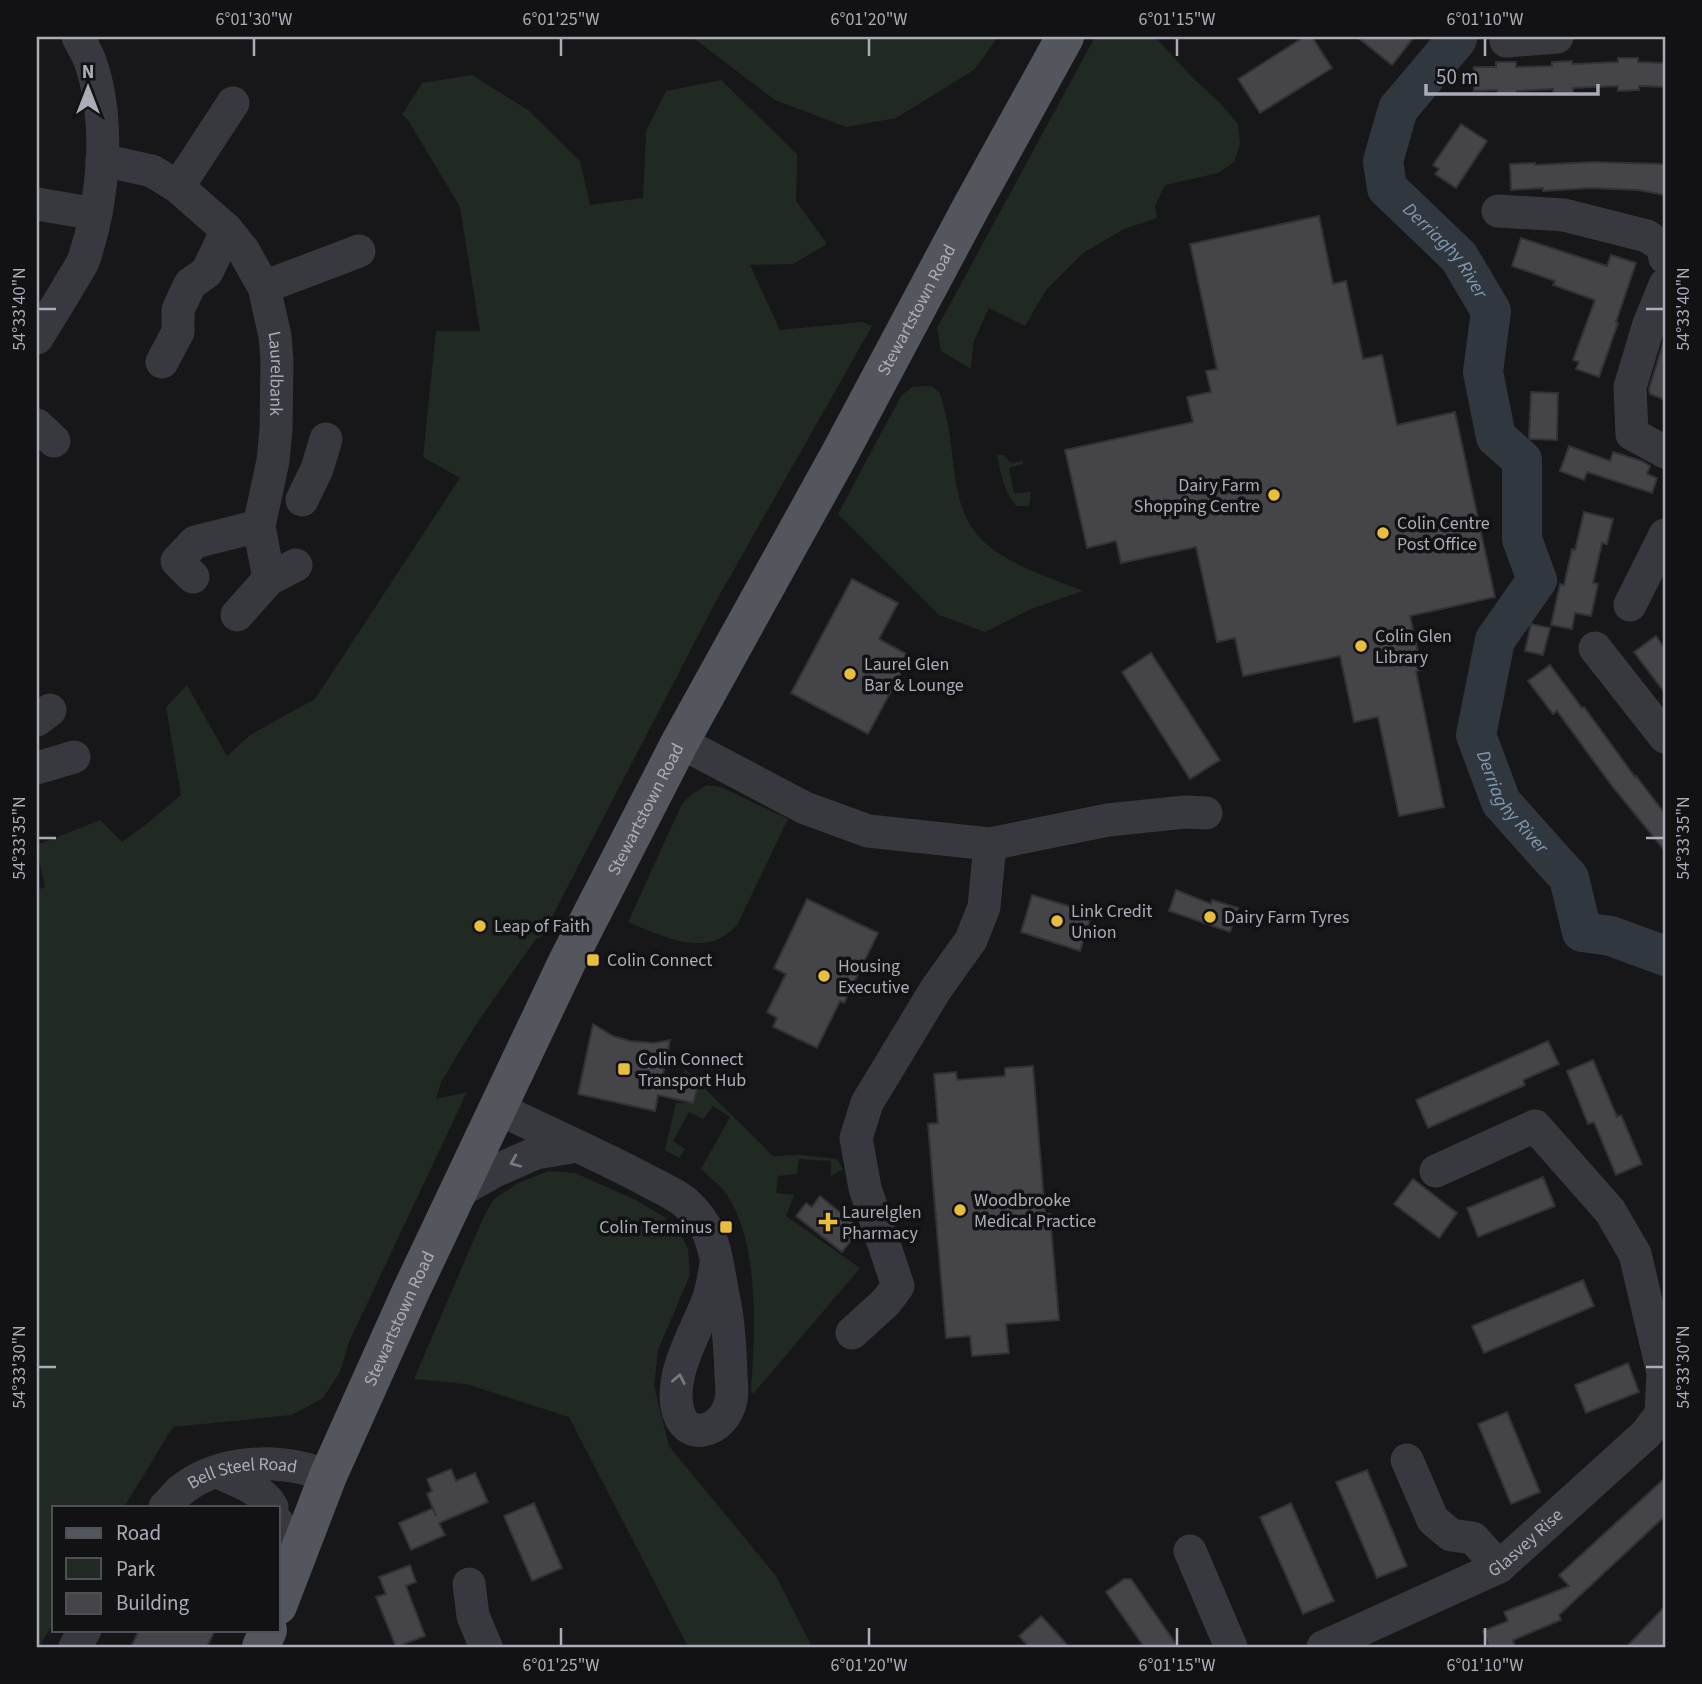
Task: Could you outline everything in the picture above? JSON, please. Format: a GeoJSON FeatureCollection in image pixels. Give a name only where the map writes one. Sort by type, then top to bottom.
{"type":"FeatureCollection","features":[{"type":"Feature","properties":{"kind":"main road","name":"Stewartstown Road"},"geometry":{"type":"LineString","coordinates":[[280,1601],[328,1476],[541,1013],[680,742],[1065,37]]}},
{"type":"Feature","properties":{"kind":"street"},"geometry":{"type":"LineString","coordinates":[[37,338],[47,301],[83,261],[96,215],[102,160],[102,124],[90,61],[78,37]]}},
{"type":"Feature","properties":{"kind":"street"},"geometry":{"type":"LineString","coordinates":[[1506,41],[1558,37]]}},
{"type":"Feature","properties":{"kind":"street"},"geometry":{"type":"LineString","coordinates":[[178,187],[233,103]]}},
{"type":"Feature","properties":{"kind":"street","name":"Laurelbank"},"geometry":{"type":"LineString","coordinates":[[102,160],[152,171],[178,187],[227,230],[243,250],[264,287],[275,336],[276,429],[273,461],[259,526],[282,572],[236,615]]}},
{"type":"Feature","properties":{"kind":"street"},"geometry":{"type":"LineString","coordinates":[[37,204],[96,215]]}},
{"type":"Feature","properties":{"kind":"street"},"geometry":{"type":"LineString","coordinates":[[1498,211],[1563,215],[1647,236],[1662,246],[1665,258]]}},
{"type":"Feature","properties":{"kind":"street"},"geometry":{"type":"LineString","coordinates":[[162,362],[178,332],[178,310],[190,284],[207,272],[227,230]]}},
{"type":"Feature","properties":{"kind":"street"},"geometry":{"type":"LineString","coordinates":[[264,287],[359,251]]}},
{"type":"Feature","properties":{"kind":"street"},"geometry":{"type":"LineString","coordinates":[[1665,285],[1649,324],[1630,387],[1632,434],[1665,452]]}},
{"type":"Feature","properties":{"kind":"street"},"geometry":{"type":"LineString","coordinates":[[273,461],[321,454],[302,500]]}},
{"type":"Feature","properties":{"kind":"street"},"geometry":{"type":"LineString","coordinates":[[193,577],[177,561],[195,542],[259,526]]}},
{"type":"Feature","properties":{"kind":"street"},"geometry":{"type":"LineString","coordinates":[[1630,605],[1665,535]]}},
{"type":"Feature","properties":{"kind":"street"},"geometry":{"type":"LineString","coordinates":[[1595,648],[1665,737]]}},
{"type":"Feature","properties":{"kind":"street"},"geometry":{"type":"LineString","coordinates":[[680,742],[805,808],[868,831],[990,844],[1108,820],[1185,812],[1206,813]]}},
{"type":"Feature","properties":{"kind":"street"},"geometry":{"type":"LineString","coordinates":[[37,768],[74,757]]}},
{"type":"Feature","properties":{"kind":"street"},"geometry":{"type":"LineString","coordinates":[[852,1332],[886,1302],[898,1286],[865,1188],[856,1138],[867,1103],[936,989],[971,940],[984,908],[990,844]]}},
{"type":"Feature","properties":{"kind":"street"},"geometry":{"type":"LineString","coordinates":[[497,1108],[630,1171],[690,1206],[707,1229],[716,1264]]}},
{"type":"Feature","properties":{"kind":"street","name":"Glasvey Rise"},"geometry":{"type":"LineString","coordinates":[[1323,1647],[1499,1567],[1646,1434],[1661,1414],[1664,1372],[1635,1254],[1610,1211],[1535,1126],[1436,1171]]}},
{"type":"Feature","properties":{"kind":"street"},"geometry":{"type":"LineString","coordinates":[[458,1192],[495,1171],[537,1153],[577,1146]]}},
{"type":"Feature","properties":{"kind":"street"},"geometry":{"type":"LineString","coordinates":[[1407,1460],[1433,1520],[1451,1535],[1473,1538],[1499,1567]]}},
{"type":"Feature","properties":{"kind":"street","name":"Bell Steel Road"},"geometry":{"type":"LineString","coordinates":[[166,1506],[180,1491],[227,1468],[262,1463],[303,1468],[328,1476]]}},
{"type":"Feature","properties":{"kind":"street"},"geometry":{"type":"LineString","coordinates":[[217,1472],[246,1485],[271,1506]]}},
{"type":"Feature","properties":{"kind":"street"},"geometry":{"type":"LineString","coordinates":[[280,1528],[295,1565]]}},
{"type":"Feature","properties":{"kind":"street"},"geometry":{"type":"LineString","coordinates":[[1190,1551],[1231,1647]]}},
{"type":"Feature","properties":{"kind":"street"},"geometry":{"type":"LineString","coordinates":[[469,1584],[473,1616],[486,1647]]}},
{"type":"Feature","properties":{"kind":"green space"},"geometry":{"type":"Polygon","coordinates":[[[692,37],[998,37],[974,70],[896,118],[846,127],[775,100],[692,37]]]}},
{"type":"Feature","properties":{"kind":"green space"},"geometry":{"type":"Polygon","coordinates":[[[1095,37],[1155,37],[1238,124],[1240,144],[1234,162],[1218,173],[1165,185],[1155,206],[1157,218],[1124,229],[1083,253],[1046,290],[1025,326],[989,308],[973,343],[971,369],[941,351],[937,328],[1095,37]]]}},
{"type":"Feature","properties":{"kind":"green space"},"geometry":{"type":"Polygon","coordinates":[[[472,75],[528,110],[580,161],[590,205],[643,198],[646,131],[666,91],[721,80],[797,154],[796,201],[827,244],[793,264],[750,265],[780,330],[862,322],[872,326],[715,603],[542,936],[535,940],[477,1023],[441,1082],[436,1099],[467,1092],[349,1342],[340,1372],[323,1398],[292,1415],[173,1427],[125,1506],[52,1506],[52,1625],[37,1647],[37,890],[45,887],[37,845],[100,820],[122,842],[181,795],[166,707],[187,685],[227,756],[250,735],[315,699],[460,478],[423,457],[436,331],[480,331],[460,207],[408,120],[402,115],[422,83],[472,75]]]}},
{"type":"Feature","properties":{"kind":"green space"},"geometry":{"type":"Polygon","coordinates":[[[930,386],[939,392],[942,399],[960,502],[972,528],[982,540],[1007,558],[1083,591],[1031,609],[985,632],[939,615],[838,514],[901,396],[912,387],[930,386]]]}},
{"type":"Feature","properties":{"kind":"green space"},"geometry":{"type":"Polygon","coordinates":[[[997,455],[1003,455],[1011,463],[1023,461],[1023,464],[1009,468],[1014,493],[1031,492],[1029,506],[1016,506],[1012,500],[1003,482],[997,455]]]}},
{"type":"Feature","properties":{"kind":"green space"},"geometry":{"type":"Polygon","coordinates":[[[707,785],[721,787],[788,819],[737,925],[712,941],[684,942],[628,922],[682,804],[707,785]]]}},
{"type":"Feature","properties":{"kind":"green space"},"geometry":{"type":"Polygon","coordinates":[[[685,1069],[773,1156],[800,1155],[837,1159],[843,1169],[831,1176],[831,1161],[799,1159],[797,1174],[778,1176],[776,1193],[794,1195],[786,1216],[860,1268],[753,1394],[753,1290],[745,1238],[738,1215],[727,1195],[701,1169],[730,1117],[713,1106],[703,1119],[689,1112],[673,1141],[685,1149],[679,1158],[665,1150],[676,1103],[693,1103],[697,1083],[682,1079],[685,1069]]]}},
{"type":"Feature","properties":{"kind":"green space"},"geometry":{"type":"Polygon","coordinates":[[[549,1171],[575,1173],[636,1200],[664,1217],[681,1234],[688,1249],[690,1275],[658,1350],[654,1386],[669,1446],[776,1576],[812,1647],[688,1647],[569,1417],[466,1384],[414,1379],[484,1216],[494,1199],[518,1183],[549,1171]]]}},
{"type":"Feature","properties":{"kind":"building"},"geometry":{"type":"Polygon","coordinates":[[[1304,37],[1312,37],[1332,68],[1260,113],[1238,79],[1304,37]]]}},
{"type":"Feature","properties":{"kind":"building"},"geometry":{"type":"Polygon","coordinates":[[[1357,37],[1414,37],[1392,65],[1357,37]]]}},
{"type":"Feature","properties":{"kind":"building"},"geometry":{"type":"Polygon","coordinates":[[[1618,58],[1638,58],[1638,62],[1665,63],[1665,87],[1639,86],[1639,90],[1618,91],[1618,86],[1573,88],[1573,93],[1553,94],[1553,89],[1517,91],[1517,94],[1497,94],[1497,90],[1474,91],[1474,67],[1496,67],[1496,62],[1516,62],[1516,67],[1552,66],[1552,62],[1572,61],[1572,64],[1618,62],[1618,58]]]}},
{"type":"Feature","properties":{"kind":"building"},"geometry":{"type":"Polygon","coordinates":[[[1461,124],[1487,141],[1456,188],[1435,174],[1439,169],[1433,165],[1461,124]]]}},
{"type":"Feature","properties":{"kind":"building"},"geometry":{"type":"Polygon","coordinates":[[[1510,164],[1665,164],[1665,195],[1638,190],[1590,188],[1511,190],[1510,164]]]}},
{"type":"Feature","properties":{"kind":"building","name":"Dairy Farm Shopping Centre"},"geometry":{"type":"Polygon","coordinates":[[[1319,216],[1333,284],[1346,281],[1363,359],[1382,355],[1397,425],[1455,412],[1495,597],[1410,616],[1422,670],[1416,671],[1444,807],[1399,816],[1378,717],[1354,722],[1340,656],[1243,676],[1235,638],[1217,642],[1196,547],[1121,563],[1116,541],[1087,548],[1065,450],[1193,422],[1187,397],[1211,392],[1206,371],[1217,369],[1190,244],[1319,216]]]}},
{"type":"Feature","properties":{"kind":"building"},"geometry":{"type":"Polygon","coordinates":[[[1521,238],[1607,266],[1611,255],[1636,263],[1599,377],[1576,369],[1579,362],[1573,360],[1595,300],[1553,285],[1555,281],[1512,266],[1521,238]]]}},
{"type":"Feature","properties":{"kind":"building"},"geometry":{"type":"Polygon","coordinates":[[[1665,337],[1665,400],[1650,394],[1649,389],[1665,337]]]}},
{"type":"Feature","properties":{"kind":"building"},"geometry":{"type":"Polygon","coordinates":[[[1531,392],[1558,393],[1557,440],[1529,439],[1531,392]]]}},
{"type":"Feature","properties":{"kind":"building"},"geometry":{"type":"Polygon","coordinates":[[[1569,446],[1610,461],[1613,452],[1642,461],[1650,466],[1647,474],[1657,478],[1652,493],[1587,472],[1584,480],[1560,471],[1569,446]]]}},
{"type":"Feature","properties":{"kind":"building"},"geometry":{"type":"Polygon","coordinates":[[[1584,512],[1613,519],[1607,544],[1602,543],[1593,583],[1598,584],[1591,616],[1575,613],[1572,629],[1551,625],[1560,584],[1564,585],[1584,512]]]}},
{"type":"Feature","properties":{"kind":"building","name":"Laurel Glen Bar & Lounge"},"geometry":{"type":"Polygon","coordinates":[[[852,579],[898,603],[879,639],[910,656],[868,734],[791,693],[852,579]]]}},
{"type":"Feature","properties":{"kind":"building"},"geometry":{"type":"Polygon","coordinates":[[[1531,624],[1550,628],[1543,655],[1525,651],[1531,624]]]}},
{"type":"Feature","properties":{"kind":"building"},"geometry":{"type":"Polygon","coordinates":[[[1656,636],[1665,649],[1665,693],[1634,652],[1656,636]]]}},
{"type":"Feature","properties":{"kind":"building"},"geometry":{"type":"Polygon","coordinates":[[[1151,653],[1220,760],[1190,779],[1122,672],[1151,653]]]}},
{"type":"Feature","properties":{"kind":"building"},"geometry":{"type":"Polygon","coordinates":[[[1550,665],[1665,814],[1665,851],[1612,786],[1557,711],[1553,714],[1528,681],[1550,665]]]}},
{"type":"Feature","properties":{"kind":"building","name":"Dairy Farm Tyres"},"geometry":{"type":"Polygon","coordinates":[[[1176,890],[1211,904],[1212,900],[1238,908],[1230,932],[1169,911],[1176,890]]]}},
{"type":"Feature","properties":{"kind":"building","name":"Link Credit Union"},"geometry":{"type":"Polygon","coordinates":[[[1032,895],[1092,913],[1080,951],[1021,932],[1032,895]]]}},
{"type":"Feature","properties":{"kind":"building","name":"Housing Executive"},"geometry":{"type":"Polygon","coordinates":[[[807,899],[878,933],[844,1003],[840,1001],[817,1048],[773,1027],[777,1018],[767,1012],[786,974],[774,968],[807,899]]]}},
{"type":"Feature","properties":{"kind":"building","name":"Colin Connect Transport Hub"},"geometry":{"type":"Polygon","coordinates":[[[593,1024],[613,1036],[630,1041],[654,1043],[670,1040],[663,1074],[699,1083],[693,1103],[658,1095],[655,1111],[578,1094],[593,1024]]]}},
{"type":"Feature","properties":{"kind":"building"},"geometry":{"type":"Polygon","coordinates":[[[1548,1041],[1559,1064],[1523,1080],[1525,1085],[1428,1128],[1416,1100],[1548,1041]]]}},
{"type":"Feature","properties":{"kind":"building"},"geometry":{"type":"Polygon","coordinates":[[[1593,1060],[1617,1117],[1621,1115],[1642,1164],[1616,1175],[1594,1122],[1588,1124],[1567,1071],[1593,1060]]]}},
{"type":"Feature","properties":{"kind":"building","name":"Woodbrooke Medical Practice"},"geometry":{"type":"Polygon","coordinates":[[[1033,1066],[1045,1214],[1050,1214],[1059,1320],[1006,1324],[1009,1353],[972,1356],[970,1336],[946,1338],[928,1124],[938,1123],[934,1074],[956,1072],[957,1080],[1005,1076],[1005,1068],[1033,1066]]]}},
{"type":"Feature","properties":{"kind":"building"},"geometry":{"type":"Polygon","coordinates":[[[1543,1177],[1555,1206],[1478,1237],[1467,1208],[1543,1177]]]}},
{"type":"Feature","properties":{"kind":"building"},"geometry":{"type":"Polygon","coordinates":[[[1413,1179],[1457,1213],[1439,1238],[1394,1204],[1413,1179]]]}},
{"type":"Feature","properties":{"kind":"building","name":"Laurelglen Pharmacy"},"geometry":{"type":"Polygon","coordinates":[[[820,1196],[858,1227],[859,1230],[842,1252],[796,1216],[806,1203],[812,1207],[820,1196]]]}},
{"type":"Feature","properties":{"kind":"building"},"geometry":{"type":"Polygon","coordinates":[[[1583,1280],[1594,1306],[1484,1353],[1472,1326],[1583,1280]]]}},
{"type":"Feature","properties":{"kind":"building"},"geometry":{"type":"Polygon","coordinates":[[[1628,1363],[1639,1392],[1586,1413],[1575,1385],[1628,1363]]]}},
{"type":"Feature","properties":{"kind":"building"},"geometry":{"type":"Polygon","coordinates":[[[1507,1412],[1540,1492],[1511,1504],[1478,1424],[1507,1412]]]}},
{"type":"Feature","properties":{"kind":"building"},"geometry":{"type":"Polygon","coordinates":[[[451,1469],[456,1481],[475,1473],[488,1502],[439,1523],[445,1535],[411,1550],[399,1523],[433,1508],[427,1494],[432,1491],[427,1479],[451,1469]]]}},
{"type":"Feature","properties":{"kind":"building"},"geometry":{"type":"Polygon","coordinates":[[[1367,1470],[1407,1566],[1377,1578],[1336,1482],[1367,1470]]]}},
{"type":"Feature","properties":{"kind":"building"},"geometry":{"type":"Polygon","coordinates":[[[1665,1478],[1665,1516],[1559,1615],[1561,1620],[1513,1640],[1515,1647],[1489,1647],[1483,1631],[1508,1621],[1504,1612],[1569,1586],[1559,1575],[1665,1478]]]}},
{"type":"Feature","properties":{"kind":"building"},"geometry":{"type":"Polygon","coordinates":[[[534,1503],[562,1568],[532,1581],[504,1516],[534,1503]]]}},
{"type":"Feature","properties":{"kind":"building"},"geometry":{"type":"Polygon","coordinates":[[[1291,1503],[1334,1601],[1303,1614],[1260,1517],[1291,1503]]]}},
{"type":"Feature","properties":{"kind":"building"},"geometry":{"type":"Polygon","coordinates":[[[410,1565],[416,1582],[406,1586],[425,1636],[396,1647],[376,1597],[386,1594],[379,1577],[410,1565]]]}},
{"type":"Feature","properties":{"kind":"building"},"geometry":{"type":"Polygon","coordinates":[[[1124,1579],[1131,1579],[1178,1647],[1144,1647],[1106,1592],[1124,1579]]]}},
{"type":"Feature","properties":{"kind":"building"},"geometry":{"type":"Polygon","coordinates":[[[1665,1606],[1665,1647],[1626,1647],[1636,1637],[1665,1606]]]}},
{"type":"Feature","properties":{"kind":"building"},"geometry":{"type":"Polygon","coordinates":[[[1041,1616],[1069,1647],[1029,1647],[1019,1636],[1041,1616]]]}},
{"type":"Feature","properties":{"kind":"building"},"geometry":{"type":"Polygon","coordinates":[[[138,1632],[214,1632],[207,1647],[131,1647],[138,1632]]]}},
{"type":"Feature","properties":{"kind":"waterway","name":"Derriaghy River"},"geometry":{"type":"LineString","coordinates":[[1456,37],[1398,109],[1383,161],[1387,188],[1459,257],[1491,311],[1483,372],[1496,437],[1522,460],[1522,539],[1537,580],[1495,640],[1476,735],[1501,802],[1569,878],[1582,932],[1611,936],[1665,956]]}},
{"type":"Feature","properties":{"kind":"place","name":"Dairy Farm Shopping Centre"},"geometry":{"type":"Point","coordinates":[1274,495]}},
{"type":"Feature","properties":{"kind":"place","name":"Colin Centre Post Office"},"geometry":{"type":"Point","coordinates":[1383,533]}},
{"type":"Feature","properties":{"kind":"place","name":"Colin Glen Library"},"geometry":{"type":"Point","coordinates":[1361,646]}},
{"type":"Feature","properties":{"kind":"place","name":"Laurel Glen Bar & Lounge"},"geometry":{"type":"Point","coordinates":[850,674]}},
{"type":"Feature","properties":{"kind":"place","name":"Dairy Farm Tyres"},"geometry":{"type":"Point","coordinates":[1210,917]}},
{"type":"Feature","properties":{"kind":"place","name":"Link Credit Union"},"geometry":{"type":"Point","coordinates":[1057,921]}},
{"type":"Feature","properties":{"kind":"place","name":"Leap of Faith"},"geometry":{"type":"Point","coordinates":[480,926]}},
{"type":"Feature","properties":{"kind":"place","name":"Colin Connect"},"geometry":{"type":"Point","coordinates":[593,960]}},
{"type":"Feature","properties":{"kind":"place","name":"Housing Executive"},"geometry":{"type":"Point","coordinates":[824,976]}},
{"type":"Feature","properties":{"kind":"place","name":"Colin Connect Transport Hub"},"geometry":{"type":"Point","coordinates":[624,1069]}},
{"type":"Feature","properties":{"kind":"place","name":"Woodbrooke Medical Practice"},"geometry":{"type":"Point","coordinates":[960,1210]}},
{"type":"Feature","properties":{"kind":"place","name":"Laurelglen Pharmacy"},"geometry":{"type":"Point","coordinates":[828,1222]}},
{"type":"Feature","properties":{"kind":"place","name":"Colin Terminus"},"geometry":{"type":"Point","coordinates":[726,1227]}}]}
